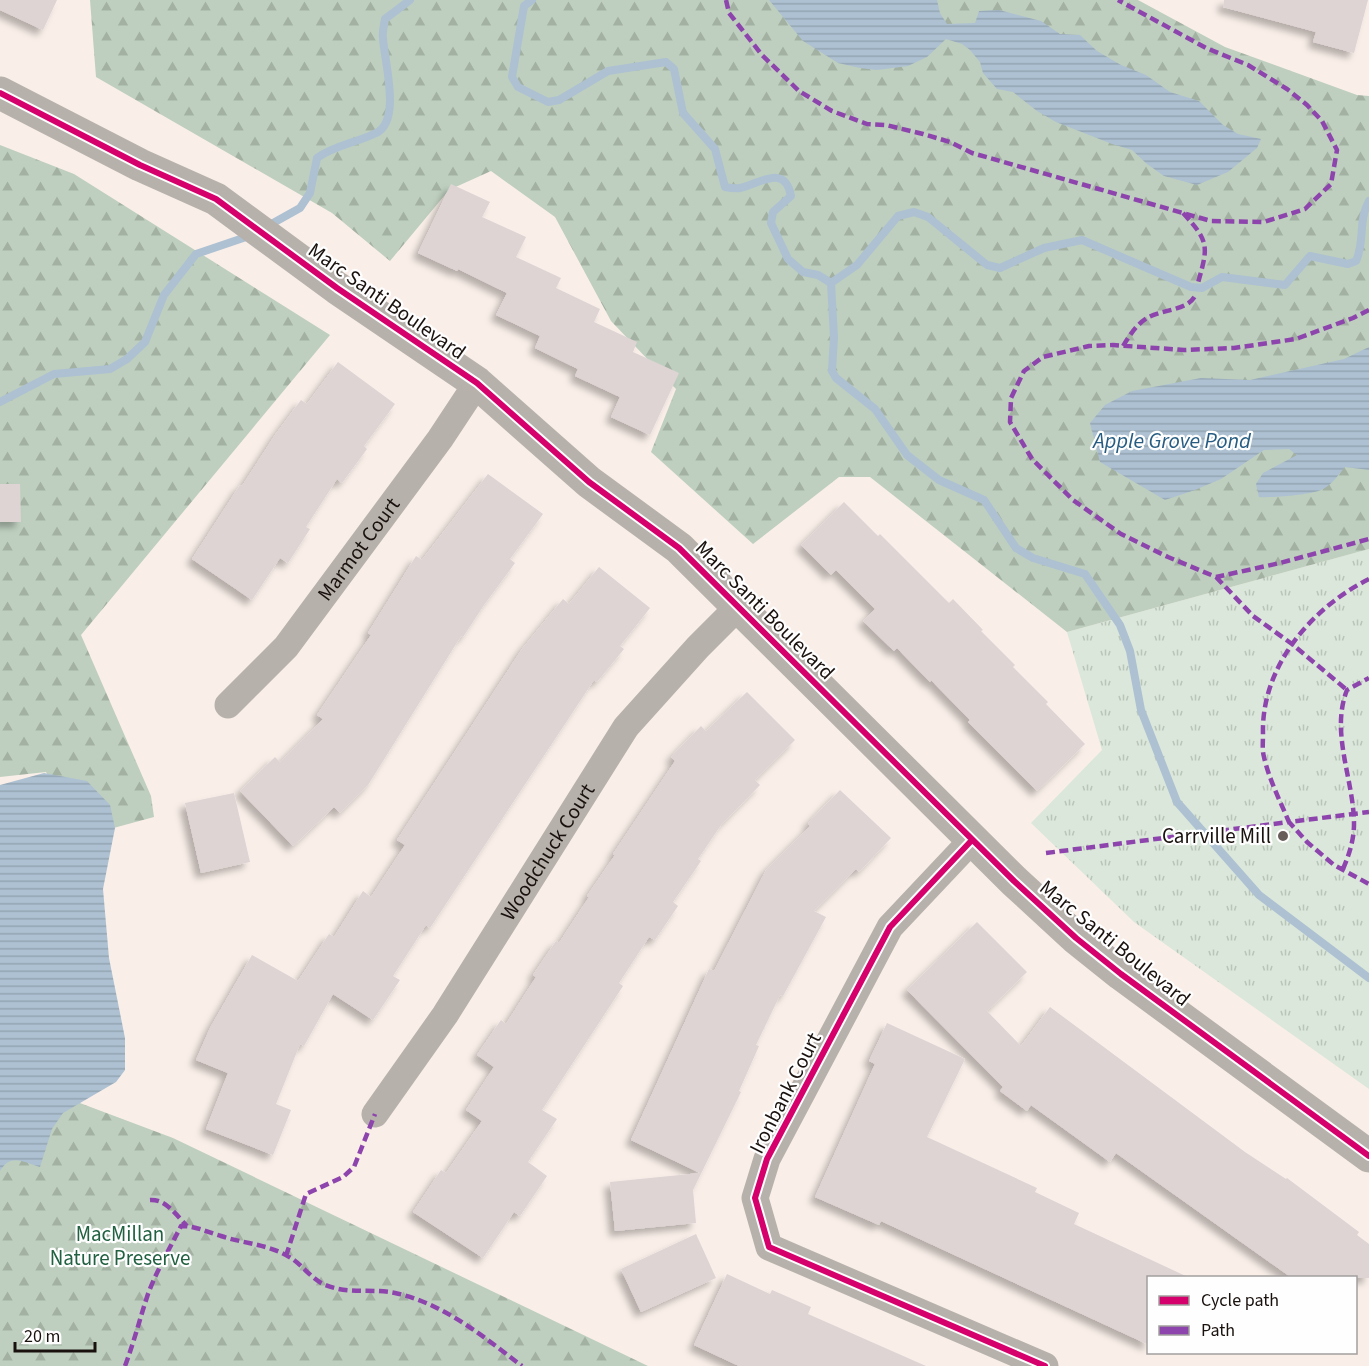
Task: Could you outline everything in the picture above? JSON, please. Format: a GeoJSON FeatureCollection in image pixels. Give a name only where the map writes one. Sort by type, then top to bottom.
{"type":"FeatureCollection","features":[{"type":"Feature","properties":{"kind":"street","name":"Marc Santi Boulevard"},"geometry":{"type":"LineString","coordinates":[[0,93],[140,165],[216,199],[337,288],[477,383],[589,482],[679,548],[972,840],[1076,938],[1121,974],[1369,1156]]}},
{"type":"Feature","properties":{"kind":"street","name":"Marmot Court"},"geometry":{"type":"LineString","coordinates":[[228,705],[286,647],[440,439],[477,383]]}},
{"type":"Feature","properties":{"kind":"street","name":"Woodchuck Court"},"geometry":{"type":"LineString","coordinates":[[375,1114],[445,1015],[626,727],[698,647],[738,607]]}},
{"type":"Feature","properties":{"kind":"street","name":"Ironbank Court"},"geometry":{"type":"LineString","coordinates":[[972,840],[890,927],[767,1159],[754,1198],[769,1247],[1045,1366]]}},
{"type":"Feature","properties":{"kind":"green space"},"geometry":{"type":"Polygon","coordinates":[[[90,0],[1138,0],[1225,47],[1357,95],[1369,96],[1369,549],[1067,632],[870,477],[839,477],[753,544],[651,452],[676,389],[611,321],[555,217],[491,171],[449,190],[390,261],[332,213],[96,77],[90,0]]]}},
{"type":"Feature","properties":{"kind":"green space"},"geometry":{"type":"Polygon","coordinates":[[[0,145],[74,174],[330,335],[81,635],[151,796],[154,817],[84,836],[46,772],[0,777],[0,145]]]}},
{"type":"Feature","properties":{"kind":"green space"},"geometry":{"type":"Polygon","coordinates":[[[1369,549],[1369,1089],[1134,922],[1031,823],[1102,750],[1067,632],[1369,549]]]}},
{"type":"Feature","properties":{"kind":"green space","name":"MacMillan Nature Preserve"},"geometry":{"type":"Polygon","coordinates":[[[0,1073],[173,1138],[648,1366],[0,1366],[0,1073]]]}},
{"type":"Feature","properties":{"kind":"water"},"geometry":{"type":"Polygon","coordinates":[[[769,0],[937,0],[940,13],[947,24],[975,23],[979,11],[999,10],[1041,21],[1060,34],[1080,35],[1097,51],[1121,65],[1146,75],[1170,92],[1199,101],[1223,125],[1238,134],[1261,139],[1257,148],[1228,172],[1197,185],[1164,176],[1132,150],[1056,122],[1037,111],[1013,92],[997,89],[983,73],[980,62],[962,44],[946,39],[927,57],[908,66],[877,70],[838,63],[803,41],[769,0]]]}},
{"type":"Feature","properties":{"kind":"water","name":"Apple Grove Pond"},"geometry":{"type":"Polygon","coordinates":[[[1369,347],[1369,470],[1345,467],[1332,483],[1321,490],[1290,496],[1259,497],[1256,484],[1263,473],[1297,455],[1289,449],[1264,450],[1221,479],[1165,500],[1100,462],[1090,423],[1105,405],[1132,391],[1201,378],[1250,380],[1344,359],[1369,347]]]}},
{"type":"Feature","properties":{"kind":"water"},"geometry":{"type":"Polygon","coordinates":[[[44,773],[87,781],[110,805],[115,828],[103,889],[109,958],[125,1038],[125,1070],[116,1082],[63,1113],[52,1129],[40,1167],[18,1160],[8,1162],[0,1171],[0,785],[44,773]]]}},
{"type":"Feature","properties":{"kind":"building"},"geometry":{"type":"Polygon","coordinates":[[[0,0],[57,0],[43,30],[0,10],[0,0]]]}},
{"type":"Feature","properties":{"kind":"building"},"geometry":{"type":"Polygon","coordinates":[[[1224,0],[1368,0],[1354,53],[1313,42],[1316,32],[1223,7],[1224,0]]]}},
{"type":"Feature","properties":{"kind":"building"},"geometry":{"type":"Polygon","coordinates":[[[451,184],[490,202],[482,217],[526,237],[516,257],[561,278],[556,288],[600,309],[594,322],[637,342],[633,352],[679,373],[650,435],[611,417],[620,397],[575,376],[578,369],[535,348],[540,336],[496,315],[507,293],[458,269],[457,271],[418,253],[451,184]]]}},
{"type":"Feature","properties":{"kind":"building"},"geometry":{"type":"Polygon","coordinates":[[[338,362],[395,404],[364,446],[367,449],[342,483],[337,479],[306,527],[310,529],[288,563],[280,558],[252,600],[192,559],[275,435],[301,400],[307,404],[338,362]]]}},
{"type":"Feature","properties":{"kind":"building"},"geometry":{"type":"Polygon","coordinates":[[[488,474],[543,514],[510,559],[515,563],[463,637],[461,636],[368,785],[340,813],[334,807],[293,846],[240,791],[275,757],[280,762],[323,719],[317,715],[371,635],[368,633],[416,556],[422,560],[488,474]]]}},
{"type":"Feature","properties":{"kind":"building"},"geometry":{"type":"Polygon","coordinates":[[[0,484],[20,484],[21,522],[0,522],[0,484]]]}},
{"type":"Feature","properties":{"kind":"building"},"geometry":{"type":"Polygon","coordinates":[[[844,502],[878,536],[880,534],[949,603],[953,599],[1015,665],[1013,667],[1048,702],[1046,704],[1085,744],[1037,791],[968,722],[970,720],[931,680],[930,682],[897,648],[894,651],[863,621],[875,609],[836,570],[831,575],[801,545],[844,502]]]}},
{"type":"Feature","properties":{"kind":"building"},"geometry":{"type":"Polygon","coordinates":[[[599,567],[650,608],[620,646],[624,649],[597,682],[594,680],[430,928],[426,925],[393,976],[400,980],[373,1020],[333,994],[304,1046],[300,1044],[276,1104],[291,1110],[273,1155],[206,1129],[228,1073],[196,1060],[210,1028],[252,955],[298,981],[329,934],[334,937],[363,891],[371,897],[405,845],[397,840],[522,649],[563,599],[569,604],[599,567]]]}},
{"type":"Feature","properties":{"kind":"building"},"geometry":{"type":"Polygon","coordinates":[[[747,692],[795,740],[755,780],[760,785],[721,825],[698,859],[701,861],[673,902],[678,906],[655,940],[649,937],[619,983],[623,986],[542,1110],[557,1119],[528,1162],[547,1176],[520,1216],[514,1212],[483,1258],[413,1212],[441,1170],[446,1173],[482,1121],[466,1110],[494,1067],[477,1055],[501,1020],[506,1024],[536,977],[533,975],[556,941],[559,943],[589,897],[587,896],[615,855],[613,854],[675,761],[671,757],[701,726],[706,731],[747,692]]]}},
{"type":"Feature","properties":{"kind":"building"},"geometry":{"type":"Polygon","coordinates":[[[840,790],[891,838],[859,872],[856,869],[814,911],[826,917],[783,996],[780,995],[756,1045],[759,1046],[739,1091],[741,1092],[693,1190],[696,1223],[615,1231],[610,1182],[700,1173],[631,1140],[709,969],[714,971],[766,870],[810,826],[808,823],[840,790]]]}},
{"type":"Feature","properties":{"kind":"building"},"geometry":{"type":"Polygon","coordinates":[[[234,793],[250,862],[201,873],[185,803],[234,793]]]}},
{"type":"Feature","properties":{"kind":"building"},"geometry":{"type":"Polygon","coordinates":[[[977,922],[1027,972],[987,1011],[1021,1046],[1050,1007],[1245,1152],[1287,1178],[1359,1232],[1357,1235],[1369,1244],[1369,1278],[1289,1276],[1116,1153],[1110,1162],[1031,1105],[1027,1111],[1000,1091],[1003,1087],[907,990],[977,922]]]}},
{"type":"Feature","properties":{"kind":"building"},"geometry":{"type":"Polygon","coordinates":[[[887,1023],[965,1059],[927,1137],[1037,1188],[1035,1192],[1079,1213],[1074,1224],[1186,1276],[1147,1276],[1147,1344],[881,1221],[879,1225],[815,1197],[875,1064],[869,1061],[887,1023]]]}},
{"type":"Feature","properties":{"kind":"building"},"geometry":{"type":"Polygon","coordinates":[[[696,1234],[716,1278],[641,1312],[621,1269],[696,1234]]]}},
{"type":"Feature","properties":{"kind":"building"},"geometry":{"type":"Polygon","coordinates":[[[727,1274],[770,1294],[772,1290],[811,1307],[808,1314],[926,1366],[739,1366],[694,1345],[727,1274]]]}},
{"type":"Feature","properties":{"kind":"waterway"},"geometry":{"type":"LineString","coordinates":[[266,227],[300,208],[310,193],[317,158],[331,150],[376,133],[384,126],[388,116],[390,89],[383,28],[385,19],[410,0]]}},
{"type":"Feature","properties":{"kind":"waterway"},"geometry":{"type":"LineString","coordinates":[[532,0],[524,6],[512,77],[518,87],[548,102],[559,100],[608,71],[666,62],[674,69],[683,113],[715,149],[725,187],[740,188],[770,178],[783,180],[791,196],[773,212],[771,223],[788,259],[803,272],[818,275],[831,283]]}},
{"type":"Feature","properties":{"kind":"waterway"},"geometry":{"type":"LineString","coordinates":[[831,283],[857,265],[898,216],[914,212],[928,217],[987,265],[1000,268],[1044,248],[1082,240],[1191,287],[1202,288],[1222,277],[1285,285],[1310,256],[1348,264],[1356,261],[1369,201]]}},
{"type":"Feature","properties":{"kind":"waterway"},"geometry":{"type":"LineString","coordinates":[[0,402],[54,374],[110,369],[127,359],[145,342],[164,295],[196,254],[252,235]]}},
{"type":"Feature","properties":{"kind":"waterway"},"geometry":{"type":"LineString","coordinates":[[831,283],[834,337],[832,371],[836,378],[875,409],[907,455],[939,480],[984,500],[1016,548],[1033,558],[1085,574],[1120,625],[1130,651],[1141,710],[1177,802],[1259,895],[1369,978]]}},
{"type":"Feature","properties":{"kind":"marked path"},"geometry":{"type":"LineString","coordinates":[[726,0],[729,13],[762,55],[799,91],[832,111],[867,124],[886,125],[923,134],[950,142],[972,153],[1211,221],[1264,222],[1305,209],[1331,184],[1337,150],[1322,121],[1307,105],[1287,89],[1248,65],[1206,48],[1118,0]]}},
{"type":"Feature","properties":{"kind":"marked path"},"geometry":{"type":"LineString","coordinates":[[1183,213],[1198,231],[1204,245],[1204,261],[1198,283]]}},
{"type":"Feature","properties":{"kind":"marked path"},"geometry":{"type":"LineString","coordinates":[[1123,346],[1134,330],[1147,318],[1188,304],[1196,294]]}},
{"type":"Feature","properties":{"kind":"marked path"},"geometry":{"type":"LineString","coordinates":[[1369,310],[1296,339],[1234,348],[1184,350],[1113,345],[1089,346],[1043,357],[1024,371],[1011,398],[1010,422],[1032,459],[1073,500],[1121,534],[1216,577],[1280,563],[1369,539]]}},
{"type":"Feature","properties":{"kind":"marked path"},"geometry":{"type":"LineString","coordinates":[[1216,577],[1253,616],[1292,644],[1347,690]]}},
{"type":"Feature","properties":{"kind":"marked path"},"geometry":{"type":"LineString","coordinates":[[1369,579],[1348,591],[1309,623],[1280,663],[1265,709],[1263,746],[1269,773],[1289,822],[1369,812]]}},
{"type":"Feature","properties":{"kind":"marked path"},"geometry":{"type":"LineString","coordinates":[[1343,869],[1351,847],[1354,824],[1342,740],[1342,706],[1347,690],[1369,678]]}},
{"type":"Feature","properties":{"kind":"marked path"},"geometry":{"type":"LineString","coordinates":[[1046,853],[1289,822],[1307,842],[1334,865],[1369,884]]}},
{"type":"Feature","properties":{"kind":"marked path"},"geometry":{"type":"LineString","coordinates":[[286,1256],[306,1194],[343,1177],[354,1167],[375,1114]]}},
{"type":"Feature","properties":{"kind":"marked path"},"geometry":{"type":"LineString","coordinates":[[150,1200],[166,1205],[187,1226]]}},
{"type":"Feature","properties":{"kind":"marked path"},"geometry":{"type":"LineString","coordinates":[[125,1366],[148,1294],[181,1226],[197,1228],[283,1253],[323,1284],[332,1287],[395,1293],[413,1298],[462,1322],[522,1366]]}},
{"type":"Feature","properties":{"kind":"cycle path"},"geometry":{"type":"LineString","coordinates":[[0,93],[140,165],[216,199],[337,288],[477,383],[589,482],[679,548],[1014,881],[1076,938],[1121,974],[1369,1156]]}},
{"type":"Feature","properties":{"kind":"cycle path"},"geometry":{"type":"LineString","coordinates":[[972,840],[890,927],[767,1159],[755,1198],[769,1247],[1045,1366]]}},
{"type":"Feature","properties":{"kind":"place","name":"Carrville Mill"},"geometry":{"type":"Point","coordinates":[1283,836]}}]}
